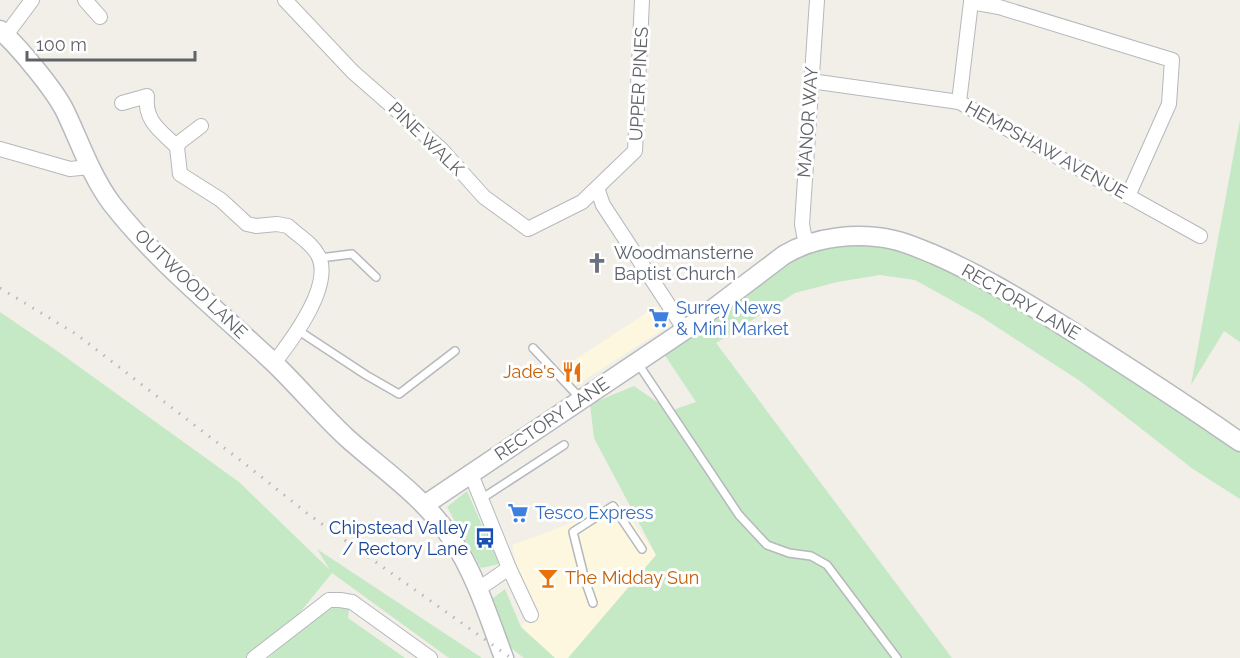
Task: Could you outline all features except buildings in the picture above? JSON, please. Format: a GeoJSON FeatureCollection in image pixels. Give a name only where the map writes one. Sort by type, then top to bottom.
{"type":"FeatureCollection","features":[{"type":"Feature","properties":{"kind":"main road","name":"OUTWOOD LANE"},"geometry":{"type":"LineString","coordinates":[[3,32],[53,92],[63,108],[90,167],[112,204],[172,270],[274,363],[346,437],[426,504],[451,537],[477,590],[504,658]]}},
{"type":"Feature","properties":{"kind":"main road","name":"RECTORY LANE"},"geometry":{"type":"LineString","coordinates":[[426,504],[685,330],[784,255],[797,247],[837,238],[881,238],[905,243],[1002,287],[1176,396],[1240,442]]}},
{"type":"Feature","properties":{"kind":"street"},"geometry":{"type":"LineString","coordinates":[[3,32],[32,0]]}},
{"type":"Feature","properties":{"kind":"street"},"geometry":{"type":"LineString","coordinates":[[85,0],[100,17]]}},
{"type":"Feature","properties":{"kind":"street","name":"PINE WALK"},"geometry":{"type":"LineString","coordinates":[[285,0],[353,72],[441,149],[484,197],[528,229],[582,202],[597,188]]}},
{"type":"Feature","properties":{"kind":"street","name":"UPPER PINES"},"geometry":{"type":"LineString","coordinates":[[597,188],[635,151],[642,0]]}},
{"type":"Feature","properties":{"kind":"street","name":"MANOR WAY"},"geometry":{"type":"LineString","coordinates":[[810,243],[804,235],[802,224],[817,0]]}},
{"type":"Feature","properties":{"kind":"street"},"geometry":{"type":"LineString","coordinates":[[959,102],[971,2],[999,7],[1172,60],[1169,104],[1128,196]]}},
{"type":"Feature","properties":{"kind":"street","name":"HEMPSHAW AVENUE"},"geometry":{"type":"LineString","coordinates":[[811,81],[959,102],[1200,236]]}},
{"type":"Feature","properties":{"kind":"street"},"geometry":{"type":"LineString","coordinates":[[122,103],[147,96],[145,109],[152,122],[177,147]]}},
{"type":"Feature","properties":{"kind":"street"},"geometry":{"type":"LineString","coordinates":[[201,126],[177,147],[179,171],[183,177],[221,200],[247,224],[288,226],[310,244],[320,258],[321,283],[299,331],[274,363]]}},
{"type":"Feature","properties":{"kind":"street"},"geometry":{"type":"LineString","coordinates":[[0,150],[70,169],[90,167]]}},
{"type":"Feature","properties":{"kind":"street"},"geometry":{"type":"LineString","coordinates":[[597,188],[603,205],[685,330]]}},
{"type":"Feature","properties":{"kind":"street"},"geometry":{"type":"LineString","coordinates":[[582,202],[603,205]]}},
{"type":"Feature","properties":{"kind":"street"},"geometry":{"type":"LineString","coordinates":[[471,474],[509,568],[531,615]]}},
{"type":"Feature","properties":{"kind":"street"},"geometry":{"type":"LineString","coordinates":[[477,590],[509,568]]}},
{"type":"Feature","properties":{"kind":"street"},"geometry":{"type":"LineString","coordinates":[[254,658],[329,600],[340,600],[352,602],[430,658]]}},
{"type":"Feature","properties":{"kind":"lane"},"geometry":{"type":"LineString","coordinates":[[320,258],[352,254],[376,277]]}},
{"type":"Feature","properties":{"kind":"lane"},"geometry":{"type":"LineString","coordinates":[[299,331],[399,394],[455,351]]}},
{"type":"Feature","properties":{"kind":"lane"},"geometry":{"type":"LineString","coordinates":[[533,348],[582,400]]}},
{"type":"Feature","properties":{"kind":"lane"},"geometry":{"type":"LineString","coordinates":[[637,362],[739,515],[767,545],[789,553],[811,556],[827,565],[897,658]]}},
{"type":"Feature","properties":{"kind":"lane"},"geometry":{"type":"LineString","coordinates":[[481,499],[564,445]]}},
{"type":"Feature","properties":{"kind":"lane"},"geometry":{"type":"LineString","coordinates":[[593,603],[573,532],[613,506],[642,549]]}},
{"type":"Feature","properties":{"kind":"shaded area"},"geometry":{"type":"Polygon","coordinates":[[[657,306],[670,325],[575,386],[559,370],[657,306]]]}},
{"type":"Feature","properties":{"kind":"shaded area"},"geometry":{"type":"Polygon","coordinates":[[[616,499],[657,555],[568,658],[555,658],[521,627],[527,620],[512,545],[566,525],[616,499]]]}},
{"type":"Feature","properties":{"kind":"green space"},"geometry":{"type":"Polygon","coordinates":[[[1240,120],[1240,342],[1224,331],[1191,385],[1240,120]]]}},
{"type":"Feature","properties":{"kind":"green space"},"geometry":{"type":"Polygon","coordinates":[[[862,242],[894,246],[996,291],[1240,448],[1240,499],[1193,469],[1080,381],[980,316],[915,280],[880,275],[837,282],[795,293],[716,343],[952,658],[568,658],[656,555],[594,438],[590,404],[634,386],[670,411],[696,402],[664,354],[800,255],[827,247],[862,242]]]}},
{"type":"Feature","properties":{"kind":"green space"},"geometry":{"type":"Polygon","coordinates":[[[0,312],[239,482],[330,570],[317,549],[482,658],[449,658],[332,573],[297,616],[246,658],[0,658],[0,312]]]}},
{"type":"Feature","properties":{"kind":"green space"},"geometry":{"type":"Polygon","coordinates":[[[467,491],[499,564],[481,568],[447,507],[467,491]]]}},
{"type":"Feature","properties":{"kind":"green space"},"geometry":{"type":"Polygon","coordinates":[[[505,589],[521,627],[555,658],[524,658],[507,645],[492,599],[505,589]]]}},
{"type":"Feature","properties":{"kind":"green space"},"geometry":{"type":"Polygon","coordinates":[[[329,606],[349,609],[348,618],[405,658],[268,658],[329,606]]]}},
{"type":"Feature","properties":{"kind":"railway"},"geometry":{"type":"LineString","coordinates":[[0,288],[76,334],[308,514],[511,658]]}},
{"type":"Feature","properties":{"kind":"place","name":"Woodmansterne Baptist Church"},"geometry":{"type":"Point","coordinates":[597,263]}},
{"type":"Feature","properties":{"kind":"place","name":"Surrey News & Mini Market"},"geometry":{"type":"Point","coordinates":[659,318]}},
{"type":"Feature","properties":{"kind":"place","name":"Jade's"},"geometry":{"type":"Point","coordinates":[572,372]}},
{"type":"Feature","properties":{"kind":"place","name":"Tesco Express"},"geometry":{"type":"Point","coordinates":[518,513]}},
{"type":"Feature","properties":{"kind":"place","name":"Chipstead Valley / Rectory Lane"},"geometry":{"type":"Point","coordinates":[485,538]}},
{"type":"Feature","properties":{"kind":"place","name":"The Midday Sun"},"geometry":{"type":"Point","coordinates":[548,578]}}]}
